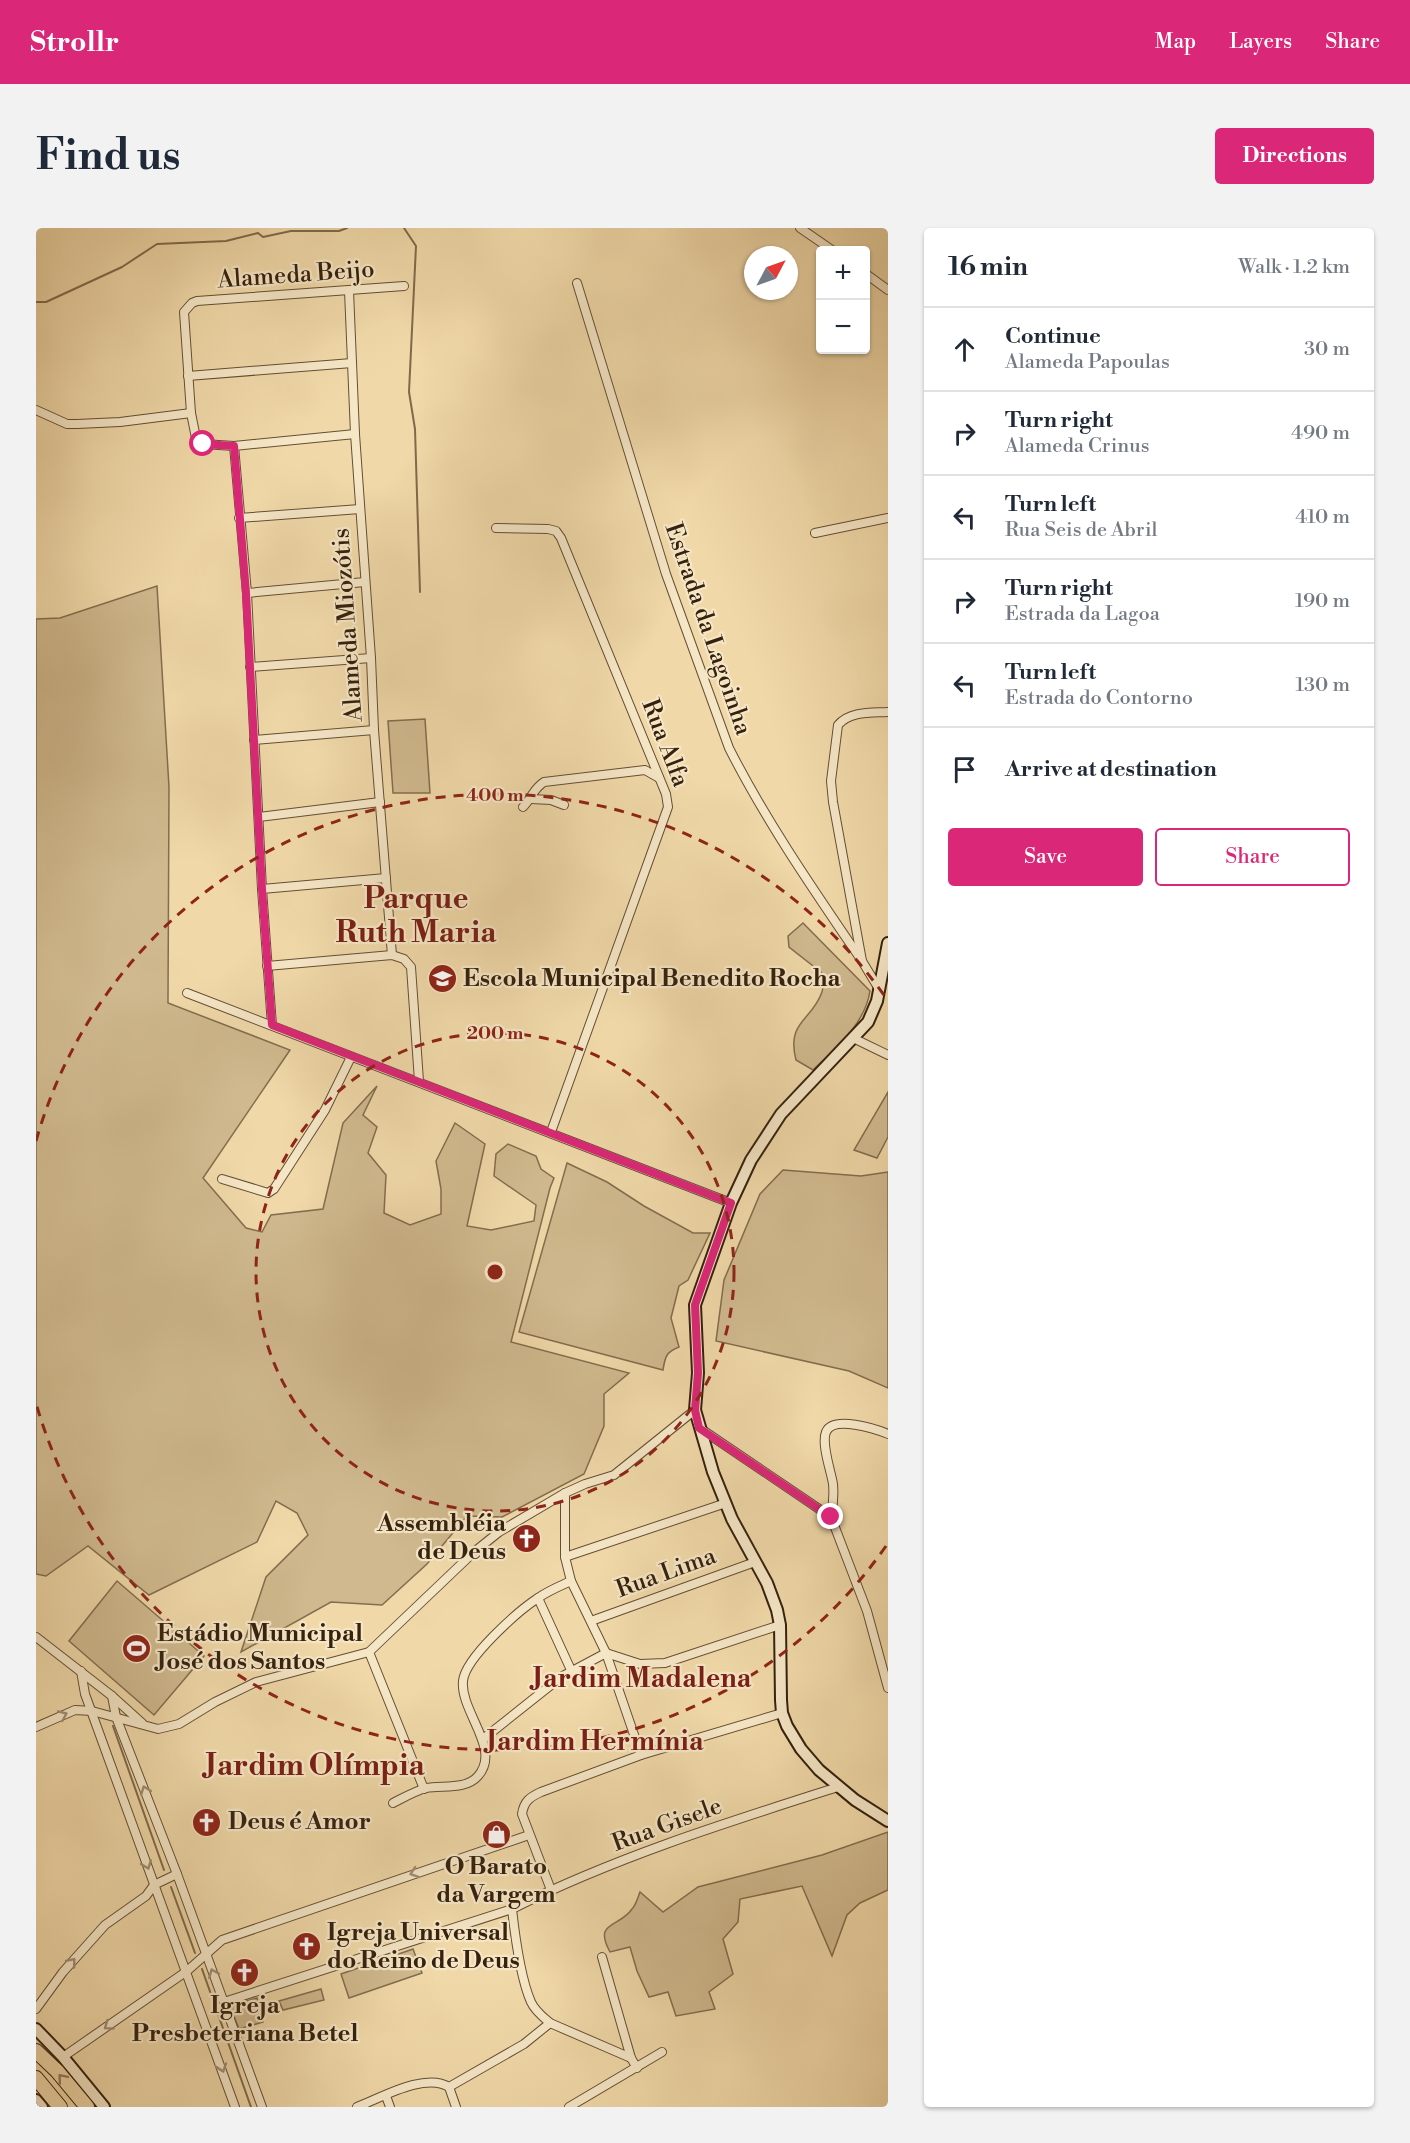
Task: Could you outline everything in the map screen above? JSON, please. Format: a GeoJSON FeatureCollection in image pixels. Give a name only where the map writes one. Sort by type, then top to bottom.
{"type":"FeatureCollection","features":[{"type":"Feature","properties":{"kind":"highway"},"geometry":{"type":"LineString","coordinates":[[36,2051],[57,2071],[87,2107]]}},
{"type":"Feature","properties":{"kind":"highway"},"geometry":{"type":"LineString","coordinates":[[36,2078],[60,2107]]}},
{"type":"Feature","properties":{"kind":"street"},"geometry":{"type":"LineString","coordinates":[[800,228],[826,246]]}},
{"type":"Feature","properties":{"kind":"street"},"geometry":{"type":"LineString","coordinates":[[870,277],[888,290]]}},
{"type":"Feature","properties":{"kind":"street","name":"Estrada da Lagoinha"},"geometry":{"type":"LineString","coordinates":[[577,283],[666,574],[729,748],[799,869],[880,991]]}},
{"type":"Feature","properties":{"kind":"street","name":"Alameda Beijo"},"geometry":{"type":"LineString","coordinates":[[188,376],[184,312],[192,303],[404,286]]}},
{"type":"Feature","properties":{"kind":"street","name":"Alameda Miozótis"},"geometry":{"type":"LineString","coordinates":[[349,291],[355,434],[374,730],[392,955]]}},
{"type":"Feature","properties":{"kind":"street"},"geometry":{"type":"LineString","coordinates":[[352,363],[188,376],[196,438],[207,446],[234,446],[355,434]]}},
{"type":"Feature","properties":{"kind":"street"},"geometry":{"type":"LineString","coordinates":[[36,410],[67,424],[120,422],[191,413]]}},
{"type":"Feature","properties":{"kind":"street"},"geometry":{"type":"LineString","coordinates":[[234,446],[246,593],[262,889],[272,1025]]}},
{"type":"Feature","properties":{"kind":"street"},"geometry":{"type":"LineString","coordinates":[[239,518],[360,509]]}},
{"type":"Feature","properties":{"kind":"street"},"geometry":{"type":"LineString","coordinates":[[815,533],[888,518]]}},
{"type":"Feature","properties":{"kind":"street","name":"Rua Alfa"},"geometry":{"type":"LineString","coordinates":[[496,528],[548,529],[556,531],[561,538],[666,794],[668,807],[551,1132]]}},
{"type":"Feature","properties":{"kind":"street"},"geometry":{"type":"LineString","coordinates":[[246,593],[365,582]]}},
{"type":"Feature","properties":{"kind":"street"},"geometry":{"type":"LineString","coordinates":[[250,667],[371,658]]}},
{"type":"Feature","properties":{"kind":"street"},"geometry":{"type":"LineString","coordinates":[[862,961],[831,781],[838,726],[843,720],[858,714],[888,712]]}},
{"type":"Feature","properties":{"kind":"street"},"geometry":{"type":"LineString","coordinates":[[254,740],[374,730]]}},
{"type":"Feature","properties":{"kind":"street"},"geometry":{"type":"LineString","coordinates":[[523,807],[531,799],[537,786],[550,781],[645,770],[659,778]]}},
{"type":"Feature","properties":{"kind":"street"},"geometry":{"type":"LineString","coordinates":[[531,799],[551,800],[564,805]]}},
{"type":"Feature","properties":{"kind":"street"},"geometry":{"type":"LineString","coordinates":[[259,817],[380,802]]}},
{"type":"Feature","properties":{"kind":"street"},"geometry":{"type":"LineString","coordinates":[[262,889],[386,878]]}},
{"type":"Feature","properties":{"kind":"street"},"geometry":{"type":"LineString","coordinates":[[888,943],[880,991],[868,1022],[781,1114],[752,1160],[731,1203],[695,1305],[698,1373],[695,1410],[713,1472],[772,1597],[780,1625],[782,1713],[801,1749],[819,1770],[838,1787],[888,1821]]}},
{"type":"Feature","properties":{"kind":"street"},"geometry":{"type":"LineString","coordinates":[[267,966],[392,955],[405,959],[411,967],[419,1081]]}},
{"type":"Feature","properties":{"kind":"street"},"geometry":{"type":"LineString","coordinates":[[187,993],[731,1203]]}},
{"type":"Feature","properties":{"kind":"street"},"geometry":{"type":"LineString","coordinates":[[853,1038],[888,1055]]}},
{"type":"Feature","properties":{"kind":"street"},"geometry":{"type":"LineString","coordinates":[[222,1179],[268,1193],[274,1189],[325,1110],[351,1058]]}},
{"type":"Feature","properties":{"kind":"street"},"geometry":{"type":"LineString","coordinates":[[36,1727],[69,1712],[92,1711],[158,1729],[166,1728],[179,1724],[215,1702],[256,1682],[369,1652],[474,1552],[499,1532],[565,1493],[614,1475],[695,1410]]}},
{"type":"Feature","properties":{"kind":"street"},"geometry":{"type":"LineString","coordinates":[[888,1434],[878,1429],[851,1424],[832,1426],[827,1431],[825,1441],[833,1486],[831,1517],[867,1611],[888,1688]]}},
{"type":"Feature","properties":{"kind":"street"},"geometry":{"type":"LineString","coordinates":[[699,1428],[831,1517]]}},
{"type":"Feature","properties":{"kind":"street"},"geometry":{"type":"LineString","coordinates":[[565,1493],[565,1557],[571,1581],[606,1653],[641,1755]]}},
{"type":"Feature","properties":{"kind":"street"},"geometry":{"type":"LineString","coordinates":[[565,1557],[726,1503]]}},
{"type":"Feature","properties":{"kind":"street","name":"Rua Lima"},"geometry":{"type":"LineString","coordinates":[[591,1621],[755,1562]]}},
{"type":"Feature","properties":{"kind":"street"},"geometry":{"type":"LineString","coordinates":[[393,1803],[424,1789],[462,1785],[478,1776],[485,1760],[483,1739],[468,1709],[464,1694],[463,1680],[466,1670],[477,1653],[538,1598],[571,1581]]}},
{"type":"Feature","properties":{"kind":"street"},"geometry":{"type":"LineString","coordinates":[[538,1598],[571,1670]]}},
{"type":"Feature","properties":{"kind":"street"},"geometry":{"type":"LineString","coordinates":[[483,1739],[571,1670],[606,1653],[640,1664],[664,1663],[780,1625]]}},
{"type":"Feature","properties":{"kind":"street"},"geometry":{"type":"LineString","coordinates":[[38,1640],[81,1671],[145,1726]]}},
{"type":"Feature","properties":{"kind":"street"},"geometry":{"type":"LineString","coordinates":[[369,1652],[424,1789]]}},
{"type":"Feature","properties":{"kind":"street"},"geometry":{"type":"LineString","coordinates":[[81,1671],[85,1694],[154,1886],[188,1971],[235,2107]]}},
{"type":"Feature","properties":{"kind":"street"},"geometry":{"type":"LineString","coordinates":[[112,1696],[116,1717],[177,1874],[262,2107]]}},
{"type":"Feature","properties":{"kind":"street"},"geometry":{"type":"LineString","coordinates":[[551,1890],[522,1814],[528,1799],[541,1792],[641,1755],[782,1713]]}},
{"type":"Feature","properties":{"kind":"street","name":"Rua Gisele"},"geometry":{"type":"LineString","coordinates":[[224,2002],[512,1909],[551,1890],[736,1820],[838,1787]]}},
{"type":"Feature","properties":{"kind":"street"},"geometry":{"type":"LineString","coordinates":[[63,2057],[188,1971],[222,1940],[530,1835]]}},
{"type":"Feature","properties":{"kind":"street"},"geometry":{"type":"LineString","coordinates":[[36,2009],[97,1933],[137,1900],[146,1896],[154,1886],[177,1874]]}},
{"type":"Feature","properties":{"kind":"street"},"geometry":{"type":"LineString","coordinates":[[512,1909],[515,1934],[532,2003],[539,2014],[550,2023],[631,2058]]}},
{"type":"Feature","properties":{"kind":"street"},"geometry":{"type":"LineString","coordinates":[[602,1957],[631,2058],[637,2068]]}},
{"type":"Feature","properties":{"kind":"street"},"geometry":{"type":"LineString","coordinates":[[449,2087],[524,2044],[550,2023]]}},
{"type":"Feature","properties":{"kind":"street"},"geometry":{"type":"LineString","coordinates":[[36,2029],[63,2057],[104,2107]]}},
{"type":"Feature","properties":{"kind":"street"},"geometry":{"type":"LineString","coordinates":[[569,2107],[662,2052]]}},
{"type":"Feature","properties":{"kind":"street"},"geometry":{"type":"LineString","coordinates":[[357,2107],[416,2084],[435,2081],[449,2087],[456,2107]]}},
{"type":"Feature","properties":{"kind":"street"},"geometry":{"type":"LineString","coordinates":[[386,2096],[390,2107]]}},
{"type":"Feature","properties":{"kind":"street"},"geometry":{"type":"LineString","coordinates":[[36,2100],[42,2107]]}},
{"type":"Feature","properties":{"kind":"shaded area"},"geometry":{"type":"Polygon","coordinates":[[[157,586],[169,787],[168,1003],[290,1050],[203,1178],[246,1228],[262,1232],[271,1215],[323,1209],[343,1123],[377,1086],[363,1115],[377,1127],[368,1153],[386,1175],[384,1213],[410,1225],[441,1214],[441,1189],[436,1161],[455,1123],[485,1144],[467,1226],[491,1230],[534,1221],[536,1205],[494,1176],[496,1154],[508,1144],[536,1156],[541,1169],[554,1178],[511,1342],[629,1373],[604,1394],[604,1426],[584,1474],[502,1517],[467,1516],[427,1564],[382,1605],[331,1602],[241,1652],[266,1577],[308,1535],[297,1513],[276,1501],[257,1542],[149,1595],[88,1546],[46,1576],[36,1574],[36,619],[60,618],[157,586]]]}},
{"type":"Feature","properties":{"kind":"shaded area"},"geometry":{"type":"Polygon","coordinates":[[[425,719],[430,793],[393,793],[388,721],[425,719]]]}},
{"type":"Feature","properties":{"kind":"shaded area"},"geometry":{"type":"Polygon","coordinates":[[[803,923],[870,991],[856,1025],[813,1070],[796,1060],[794,1047],[797,1029],[818,1002],[823,988],[822,973],[789,947],[788,936],[803,923]]]}},
{"type":"Feature","properties":{"kind":"shaded area"},"geometry":{"type":"Polygon","coordinates":[[[888,1092],[888,1137],[877,1158],[854,1150],[888,1092]]]}},
{"type":"Feature","properties":{"kind":"shaded area"},"geometry":{"type":"Polygon","coordinates":[[[567,1163],[607,1182],[693,1233],[710,1233],[688,1280],[679,1286],[671,1318],[679,1347],[667,1356],[663,1370],[519,1332],[567,1163]]]}},
{"type":"Feature","properties":{"kind":"shaded area"},"geometry":{"type":"Polygon","coordinates":[[[783,1170],[861,1176],[888,1172],[888,1388],[849,1371],[716,1341],[724,1280],[760,1194],[783,1170]]]}},
{"type":"Feature","properties":{"kind":"shaded area","name":"Estádio Municipal José dos Santos"},"geometry":{"type":"Polygon","coordinates":[[[117,1581],[204,1656],[154,1715],[69,1641],[117,1581]]]}},
{"type":"Feature","properties":{"kind":"shaded area"},"geometry":{"type":"Polygon","coordinates":[[[888,1832],[888,1890],[860,1903],[847,1915],[832,1956],[802,1886],[740,1899],[738,1922],[723,1939],[733,1974],[709,1992],[715,2009],[676,2016],[668,1992],[649,1997],[637,1971],[630,1947],[610,1952],[604,1935],[606,1930],[627,1915],[635,1905],[640,1892],[663,1912],[698,1887],[822,1855],[888,1832]]]}},
{"type":"Feature","properties":{"kind":"shaded area"},"geometry":{"type":"Polygon","coordinates":[[[413,1949],[422,1973],[349,1998],[341,1974],[413,1949]]]}},
{"type":"Feature","properties":{"kind":"shaded area"},"geometry":{"type":"Polygon","coordinates":[[[321,1989],[324,2000],[283,2010],[279,2001],[321,1989]]]}},
{"type":"Feature","properties":{"kind":"shaded area"},"geometry":{"type":"Polygon","coordinates":[[[257,1998],[263,2022],[239,2029],[230,2006],[257,1998]]]}},
{"type":"Feature","properties":{"kind":"waterway"},"geometry":{"type":"LineString","coordinates":[[36,302],[46,302],[122,267],[157,244],[226,241],[258,233],[263,237],[291,231],[339,231],[347,228]]}},
{"type":"Feature","properties":{"kind":"waterway"},"geometry":{"type":"LineString","coordinates":[[404,228],[416,246],[409,392],[415,429],[420,592]]}},
{"type":"Feature","properties":{"kind":"waterway"},"geometry":{"type":"LineString","coordinates":[[113,1726],[164,1870]]}},
{"type":"Feature","properties":{"kind":"waterway"},"geometry":{"type":"LineString","coordinates":[[171,1887],[195,1953]]}},
{"type":"Feature","properties":{"kind":"waterway"},"geometry":{"type":"LineString","coordinates":[[202,1969],[251,2107]]}},
{"type":"Feature","properties":{"kind":"place","name":"Escola Municipal Benedito Rocha"},"geometry":{"type":"Point","coordinates":[442,979]}},
{"type":"Feature","properties":{"kind":"place","name":"Assembléia de Deus"},"geometry":{"type":"Point","coordinates":[527,1538]}},
{"type":"Feature","properties":{"kind":"place","name":"Estádio Municipal José dos Santos"},"geometry":{"type":"Point","coordinates":[136,1648]}},
{"type":"Feature","properties":{"kind":"place","name":"Deus é Amor"},"geometry":{"type":"Point","coordinates":[207,1822]}},
{"type":"Feature","properties":{"kind":"place","name":"O Barato da Vargem"},"geometry":{"type":"Point","coordinates":[496,1834]}},
{"type":"Feature","properties":{"kind":"place","name":"Igreja Universal do Reino de Deus"},"geometry":{"type":"Point","coordinates":[306,1947]}},
{"type":"Feature","properties":{"kind":"place","name":"Igreja Presbeteriana Betel"},"geometry":{"type":"Point","coordinates":[245,1973]}},
{"type":"Feature","properties":{"kind":"district","name":"Parque Ruth Maria"},"geometry":{"type":"Point","coordinates":[416,916]}},
{"type":"Feature","properties":{"kind":"district","name":"Jardim Madalena"},"geometry":{"type":"Point","coordinates":[642,1679]}},
{"type":"Feature","properties":{"kind":"district","name":"Jardim Hermínia"},"geometry":{"type":"Point","coordinates":[595,1742]}},
{"type":"Feature","properties":{"kind":"district","name":"Jardim Olímpia"},"geometry":{"type":"Point","coordinates":[315,1766]}},
{"type":"Feature","properties":{"kind":"route"},"geometry":{"type":"LineString","coordinates":[[203,444],[234,446],[246,593],[262,889],[272,1025],[351,1058],[419,1081],[731,1203],[695,1305],[698,1373],[695,1410],[699,1428],[831,1517]]}}]}
